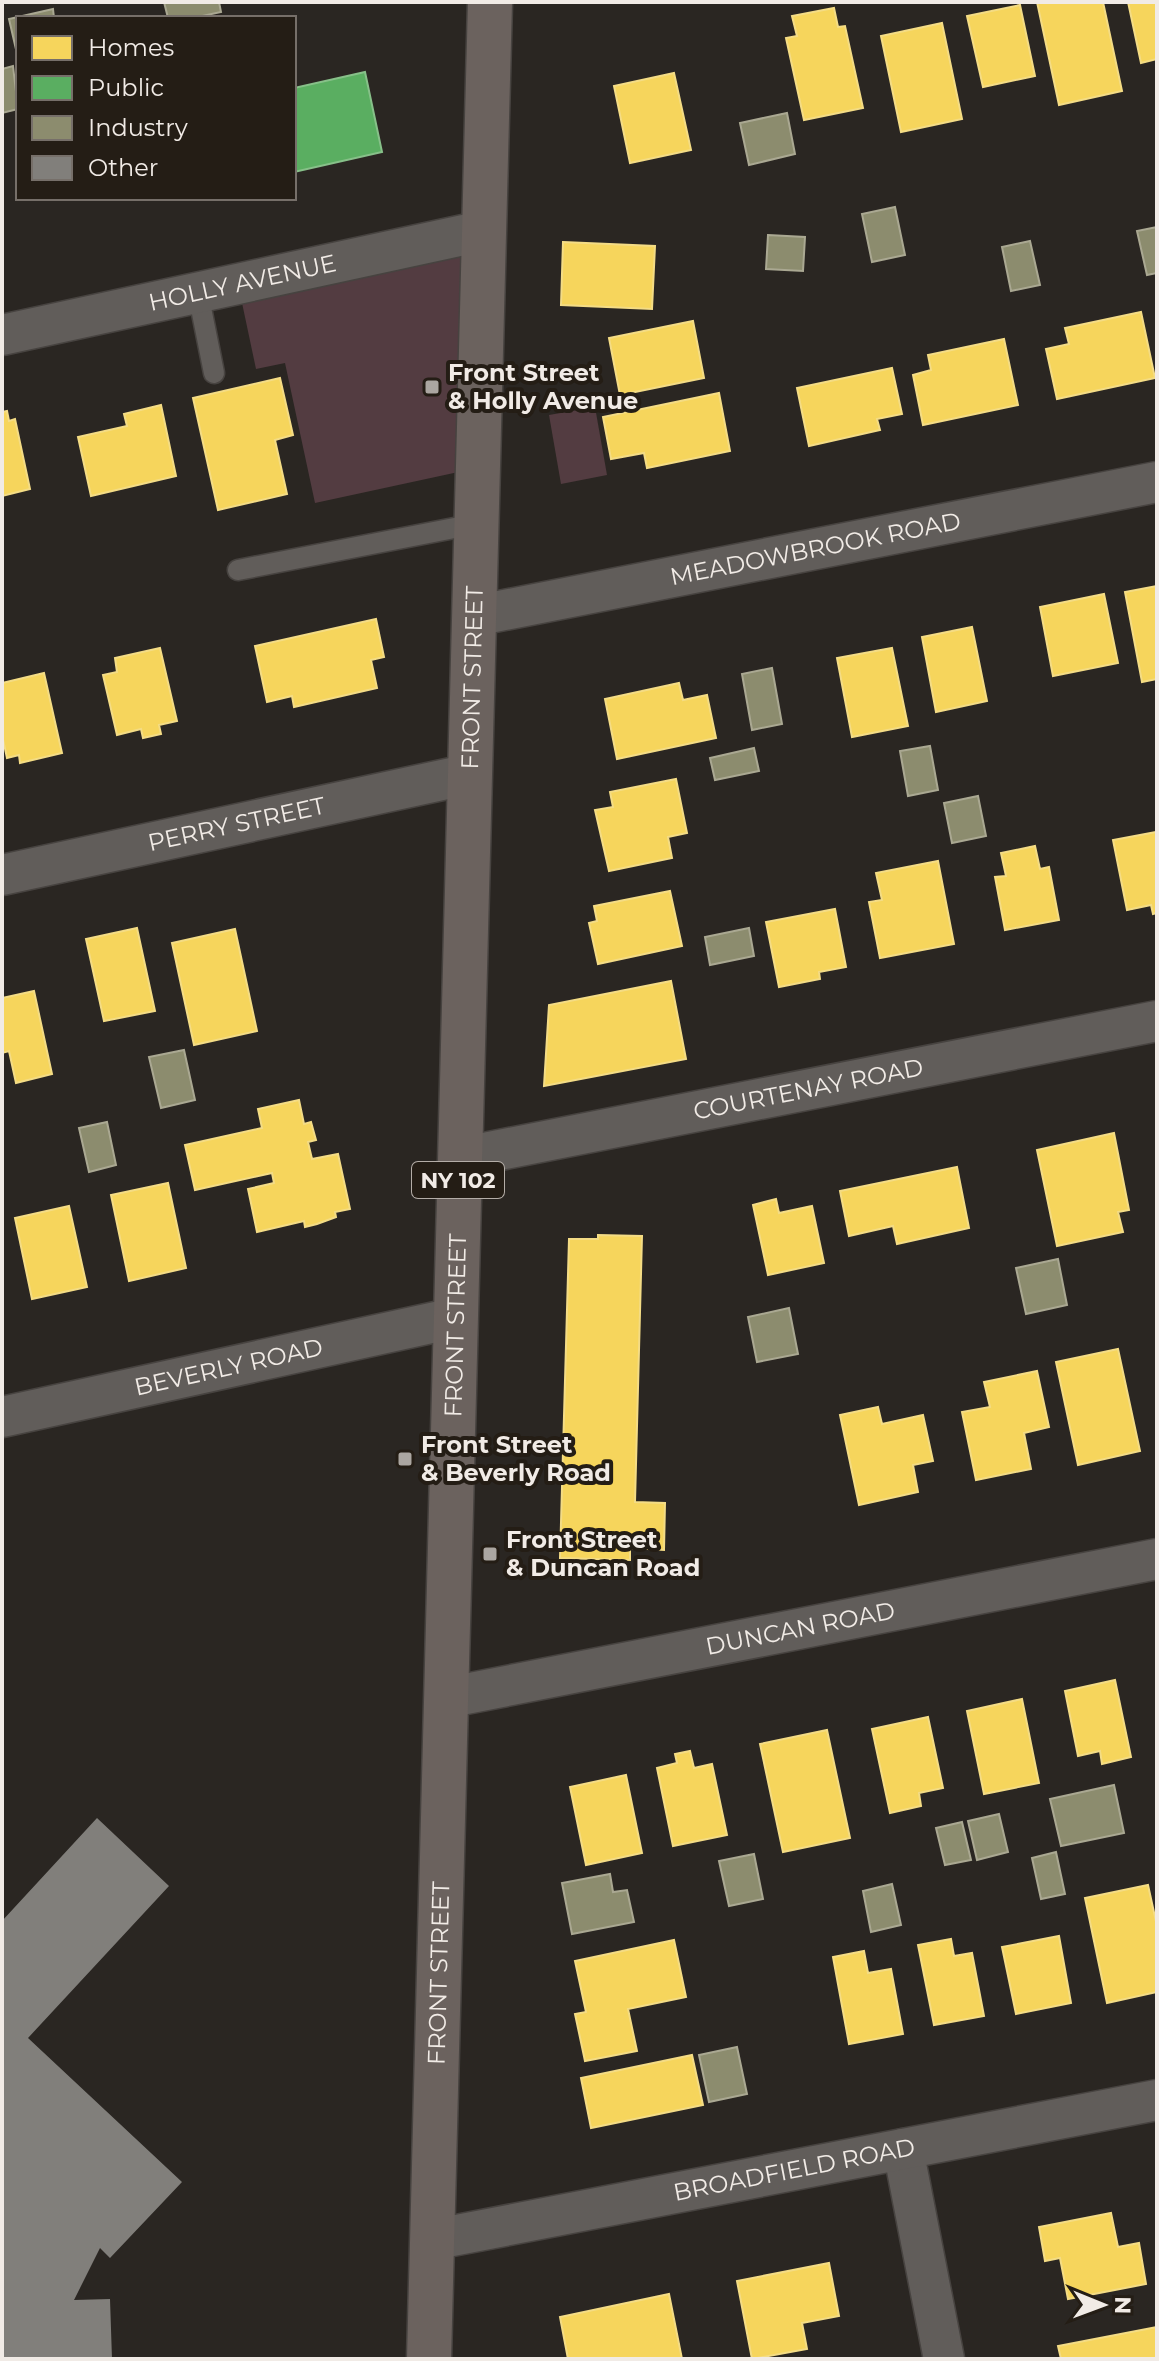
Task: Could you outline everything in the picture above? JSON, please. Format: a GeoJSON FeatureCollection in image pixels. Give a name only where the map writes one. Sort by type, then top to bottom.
{"type":"FeatureCollection","features":[{"type":"Feature","properties":{"kind":"main road","name":"FRONT STREET"},"geometry":{"type":"LineString","coordinates":[[429,2359],[490,2]]}},
{"type":"Feature","properties":{"kind":"street","name":"HOLLY AVENUE"},"geometry":{"type":"LineString","coordinates":[[2,335],[482,231]]}},
{"type":"Feature","properties":{"kind":"street","name":"MEADOWBROOK ROAD"},"geometry":{"type":"LineString","coordinates":[[474,616],[1157,482]]}},
{"type":"Feature","properties":{"kind":"street","name":"PERRY STREET"},"geometry":{"type":"LineString","coordinates":[[2,875],[470,774]]}},
{"type":"Feature","properties":{"kind":"street","name":"COURTENAY ROAD"},"geometry":{"type":"LineString","coordinates":[[459,1158],[1157,1021]]}},
{"type":"Feature","properties":{"kind":"street","name":"BEVERLY ROAD"},"geometry":{"type":"LineString","coordinates":[[2,1417],[454,1318]]}},
{"type":"Feature","properties":{"kind":"street","name":"DUNCAN ROAD"},"geometry":{"type":"LineString","coordinates":[[445,1698],[1157,1559]]}},
{"type":"Feature","properties":{"kind":"street","name":"BROADFIELD ROAD"},"geometry":{"type":"LineString","coordinates":[[431,2240],[1157,2100]]}},
{"type":"Feature","properties":{"kind":"street"},"geometry":{"type":"LineString","coordinates":[[903,2149],[944,2359]]}},
{"type":"Feature","properties":{"kind":"lane"},"geometry":{"type":"LineString","coordinates":[[198,293],[214,373]]}},
{"type":"Feature","properties":{"kind":"lane"},"geometry":{"type":"LineString","coordinates":[[238,570],[475,524]]}},
{"type":"Feature","properties":{"kind":"shaded area"},"geometry":{"type":"Polygon","coordinates":[[[482,231],[477,468],[315,503],[285,363],[256,369],[238,284],[482,231]]]}},
{"type":"Feature","properties":{"kind":"shaded area"},"geometry":{"type":"Polygon","coordinates":[[[595,407],[607,475],[561,484],[549,415],[595,407]]]}},
{"type":"Feature","properties":{"kind":"building: Homes"},"geometry":{"type":"Polygon","coordinates":[[[1037,2],[1103,2],[1122,91],[1059,105],[1037,2]]]}},
{"type":"Feature","properties":{"kind":"building: Homes"},"geometry":{"type":"Polygon","coordinates":[[[1128,2],[1157,2],[1157,59],[1141,63],[1128,2]]]}},
{"type":"Feature","properties":{"kind":"building: Homes"},"geometry":{"type":"Polygon","coordinates":[[[1020,5],[1035,76],[983,87],[967,16],[1020,5]]]}},
{"type":"Feature","properties":{"kind":"building: Homes"},"geometry":{"type":"Polygon","coordinates":[[[834,8],[838,27],[845,26],[863,108],[804,120],[786,38],[797,36],[792,16],[834,8]]]}},
{"type":"Feature","properties":{"kind":"building: Homes"},"geometry":{"type":"Polygon","coordinates":[[[942,23],[962,119],[901,132],[881,36],[942,23]]]}},
{"type":"Feature","properties":{"kind":"building: Homes"},"geometry":{"type":"Polygon","coordinates":[[[674,73],[691,150],[630,163],[614,86],[674,73]]]}},
{"type":"Feature","properties":{"kind":"building: Homes"},"geometry":{"type":"Polygon","coordinates":[[[563,242],[655,246],[652,309],[561,305],[563,242]]]}},
{"type":"Feature","properties":{"kind":"building: Homes"},"geometry":{"type":"Polygon","coordinates":[[[1141,312],[1155,378],[1057,399],[1046,349],[1069,344],[1065,328],[1141,312]]]}},
{"type":"Feature","properties":{"kind":"building: Homes"},"geometry":{"type":"Polygon","coordinates":[[[693,321],[704,378],[620,395],[609,338],[693,321]]]}},
{"type":"Feature","properties":{"kind":"building: Homes"},"geometry":{"type":"Polygon","coordinates":[[[1004,339],[1018,405],[923,425],[913,375],[931,370],[928,355],[1004,339]]]}},
{"type":"Feature","properties":{"kind":"building: Homes"},"geometry":{"type":"Polygon","coordinates":[[[892,368],[902,414],[877,419],[880,430],[809,446],[797,388],[892,368]]]}},
{"type":"Feature","properties":{"kind":"building: Homes"},"geometry":{"type":"Polygon","coordinates":[[[280,378],[293,435],[275,440],[287,494],[218,510],[193,398],[280,378]]]}},
{"type":"Feature","properties":{"kind":"building: Homes"},"geometry":{"type":"Polygon","coordinates":[[[719,393],[730,451],[647,468],[644,453],[611,459],[603,417],[719,393]]]}},
{"type":"Feature","properties":{"kind":"building: Homes"},"geometry":{"type":"Polygon","coordinates":[[[161,405],[176,476],[91,496],[78,437],[127,426],[124,414],[161,405]]]}},
{"type":"Feature","properties":{"kind":"building: Homes"},"geometry":{"type":"Polygon","coordinates":[[[7,411],[9,421],[15,419],[30,489],[2,496],[2,412],[7,411]]]}},
{"type":"Feature","properties":{"kind":"building: Homes"},"geometry":{"type":"Polygon","coordinates":[[[1157,586],[1157,679],[1142,682],[1125,592],[1157,586]]]}},
{"type":"Feature","properties":{"kind":"building: Homes"},"geometry":{"type":"Polygon","coordinates":[[[1104,594],[1118,663],[1053,676],[1040,607],[1104,594]]]}},
{"type":"Feature","properties":{"kind":"building: Homes"},"geometry":{"type":"Polygon","coordinates":[[[376,619],[384,657],[371,660],[377,688],[294,707],[292,696],[267,702],[255,646],[376,619]]]}},
{"type":"Feature","properties":{"kind":"building: Homes"},"geometry":{"type":"Polygon","coordinates":[[[972,627],[987,701],[936,712],[922,637],[972,627]]]}},
{"type":"Feature","properties":{"kind":"building: Homes"},"geometry":{"type":"Polygon","coordinates":[[[160,648],[177,721],[159,725],[161,734],[143,738],[141,729],[117,735],[103,675],[117,672],[115,658],[160,648]]]}},
{"type":"Feature","properties":{"kind":"building: Homes"},"geometry":{"type":"Polygon","coordinates":[[[892,648],[908,726],[852,737],[837,658],[892,648]]]}},
{"type":"Feature","properties":{"kind":"building: Homes"},"geometry":{"type":"Polygon","coordinates":[[[44,673],[62,753],[20,763],[19,755],[7,758],[2,735],[2,683],[44,673]]]}},
{"type":"Feature","properties":{"kind":"building: Homes"},"geometry":{"type":"Polygon","coordinates":[[[679,683],[683,700],[707,695],[716,738],[617,759],[605,699],[679,683]]]}},
{"type":"Feature","properties":{"kind":"building: Homes"},"geometry":{"type":"Polygon","coordinates":[[[676,779],[687,833],[668,837],[672,858],[609,871],[595,810],[613,807],[610,792],[676,779]]]}},
{"type":"Feature","properties":{"kind":"building: Homes"},"geometry":{"type":"Polygon","coordinates":[[[1156,832],[1157,913],[1153,914],[1151,905],[1127,910],[1113,840],[1156,832]]]}},
{"type":"Feature","properties":{"kind":"building: Homes"},"geometry":{"type":"Polygon","coordinates":[[[1035,846],[1040,869],[1049,867],[1059,920],[1005,930],[995,877],[1006,876],[1001,853],[1035,846]]]}},
{"type":"Feature","properties":{"kind":"building: Homes"},"geometry":{"type":"Polygon","coordinates":[[[938,861],[954,944],[880,958],[869,902],[882,900],[876,873],[938,861]]]}},
{"type":"Feature","properties":{"kind":"building: Homes"},"geometry":{"type":"Polygon","coordinates":[[[670,891],[682,946],[598,964],[589,923],[597,921],[594,906],[670,891]]]}},
{"type":"Feature","properties":{"kind":"building: Homes"},"geometry":{"type":"Polygon","coordinates":[[[835,909],[846,967],[819,972],[820,979],[779,987],[766,922],[835,909]]]}},
{"type":"Feature","properties":{"kind":"building: Homes"},"geometry":{"type":"Polygon","coordinates":[[[137,928],[155,1011],[104,1021],[86,939],[137,928]]]}},
{"type":"Feature","properties":{"kind":"building: Homes"},"geometry":{"type":"Polygon","coordinates":[[[235,929],[257,1031],[194,1045],[172,943],[235,929]]]}},
{"type":"Feature","properties":{"kind":"building: Homes"},"geometry":{"type":"Polygon","coordinates":[[[671,981],[686,1059],[544,1086],[549,1005],[671,981]]]}},
{"type":"Feature","properties":{"kind":"building: Homes"},"geometry":{"type":"Polygon","coordinates":[[[34,991],[52,1074],[16,1083],[9,1051],[2,1053],[2,998],[34,991]]]}},
{"type":"Feature","properties":{"kind":"building: Homes"},"geometry":{"type":"Polygon","coordinates":[[[299,1100],[304,1124],[311,1122],[316,1140],[308,1142],[312,1159],[338,1154],[350,1209],[335,1212],[336,1217],[305,1227],[304,1221],[257,1232],[248,1189],[274,1183],[272,1173],[195,1190],[185,1145],[262,1128],[258,1109],[299,1100]]]}},
{"type":"Feature","properties":{"kind":"building: Homes"},"geometry":{"type":"Polygon","coordinates":[[[1114,1133],[1129,1210],[1118,1212],[1123,1232],[1057,1246],[1037,1150],[1114,1133]]]}},
{"type":"Feature","properties":{"kind":"building: Homes"},"geometry":{"type":"Polygon","coordinates":[[[957,1167],[969,1228],[897,1244],[893,1226],[849,1236],[840,1191],[957,1167]]]}},
{"type":"Feature","properties":{"kind":"building: Homes"},"geometry":{"type":"Polygon","coordinates":[[[168,1183],[186,1268],[129,1281],[111,1195],[168,1183]]]}},
{"type":"Feature","properties":{"kind":"building: Homes"},"geometry":{"type":"Polygon","coordinates":[[[776,1199],[779,1213],[812,1206],[824,1263],[768,1275],[753,1205],[776,1199]]]}},
{"type":"Feature","properties":{"kind":"building: Homes"},"geometry":{"type":"Polygon","coordinates":[[[69,1206],[87,1287],[32,1299],[15,1218],[69,1206]]]}},
{"type":"Feature","properties":{"kind":"building: Homes"},"geometry":{"type":"Polygon","coordinates":[[[598,1235],[642,1236],[635,1502],[665,1503],[664,1550],[630,1548],[630,1560],[560,1558],[569,1239],[598,1239],[598,1235]]]}},
{"type":"Feature","properties":{"kind":"building: Homes"},"geometry":{"type":"Polygon","coordinates":[[[1118,1349],[1140,1451],[1078,1465],[1056,1362],[1118,1349]]]}},
{"type":"Feature","properties":{"kind":"building: Homes"},"geometry":{"type":"Polygon","coordinates":[[[1037,1371],[1049,1427],[1024,1433],[1031,1469],[976,1480],[962,1412],[990,1407],[984,1382],[1037,1371]]]}},
{"type":"Feature","properties":{"kind":"building: Homes"},"geometry":{"type":"Polygon","coordinates":[[[878,1407],[882,1424],[923,1415],[933,1461],[913,1465],[918,1492],[859,1505],[840,1415],[878,1407]]]}},
{"type":"Feature","properties":{"kind":"building: Homes"},"geometry":{"type":"Polygon","coordinates":[[[1115,1680],[1131,1757],[1102,1764],[1100,1751],[1078,1756],[1065,1691],[1115,1680]]]}},
{"type":"Feature","properties":{"kind":"building: Homes"},"geometry":{"type":"Polygon","coordinates":[[[1022,1699],[1039,1783],[984,1794],[967,1711],[1022,1699]]]}},
{"type":"Feature","properties":{"kind":"building: Homes"},"geometry":{"type":"Polygon","coordinates":[[[928,1717],[943,1788],[919,1793],[921,1806],[890,1813],[872,1729],[928,1717]]]}},
{"type":"Feature","properties":{"kind":"building: Homes"},"geometry":{"type":"Polygon","coordinates":[[[827,1730],[850,1838],[783,1852],[760,1744],[827,1730]]]}},
{"type":"Feature","properties":{"kind":"building: Homes"},"geometry":{"type":"Polygon","coordinates":[[[690,1751],[694,1768],[712,1764],[727,1835],[673,1846],[657,1768],[677,1763],[675,1754],[690,1751]]]}},
{"type":"Feature","properties":{"kind":"building: Homes"},"geometry":{"type":"Polygon","coordinates":[[[626,1775],[642,1853],[586,1865],[570,1787],[626,1775]]]}},
{"type":"Feature","properties":{"kind":"building: Homes"},"geometry":{"type":"Polygon","coordinates":[[[1148,1885],[1157,1926],[1157,1992],[1107,2003],[1085,1898],[1148,1885]]]}},
{"type":"Feature","properties":{"kind":"building: Homes"},"geometry":{"type":"Polygon","coordinates":[[[1059,1936],[1071,2003],[1016,2014],[1002,1947],[1059,1936]]]}},
{"type":"Feature","properties":{"kind":"building: Homes"},"geometry":{"type":"Polygon","coordinates":[[[951,1939],[954,1956],[972,1953],[984,2016],[934,2025],[918,1945],[951,1939]]]}},
{"type":"Feature","properties":{"kind":"building: Homes"},"geometry":{"type":"Polygon","coordinates":[[[674,1940],[686,1997],[628,2009],[637,2051],[585,2061],[575,2014],[586,2012],[575,1961],[674,1940]]]}},
{"type":"Feature","properties":{"kind":"building: Homes"},"geometry":{"type":"Polygon","coordinates":[[[864,1951],[868,1973],[891,1969],[903,2034],[849,2044],[833,1957],[864,1951]]]}},
{"type":"Feature","properties":{"kind":"building: Homes"},"geometry":{"type":"Polygon","coordinates":[[[692,2055],[703,2105],[591,2128],[581,2078],[692,2055]]]}},
{"type":"Feature","properties":{"kind":"building: Homes"},"geometry":{"type":"Polygon","coordinates":[[[1111,2213],[1118,2247],[1139,2243],[1146,2284],[1068,2299],[1060,2258],[1045,2261],[1039,2227],[1111,2213]]]}},
{"type":"Feature","properties":{"kind":"building: Homes"},"geometry":{"type":"Polygon","coordinates":[[[829,2263],[839,2316],[802,2323],[807,2349],[752,2359],[737,2281],[829,2263]]]}},
{"type":"Feature","properties":{"kind":"building: Homes"},"geometry":{"type":"Polygon","coordinates":[[[669,2294],[682,2359],[568,2359],[560,2317],[669,2294]]]}},
{"type":"Feature","properties":{"kind":"building: Homes"},"geometry":{"type":"Polygon","coordinates":[[[1157,2327],[1157,2359],[1061,2359],[1058,2346],[1157,2327]]]}},
{"type":"Feature","properties":{"kind":"building: Public"},"geometry":{"type":"Polygon","coordinates":[[[365,72],[382,152],[296,172],[296,88],[365,72]]]}},
{"type":"Feature","properties":{"kind":"building: Industry"},"geometry":{"type":"Polygon","coordinates":[[[164,2],[219,2],[221,12],[202,16],[168,16],[164,2]]]}},
{"type":"Feature","properties":{"kind":"building: Industry"},"geometry":{"type":"Polygon","coordinates":[[[53,9],[54,16],[22,16],[53,9]]]}},
{"type":"Feature","properties":{"kind":"building: Industry"},"geometry":{"type":"Polygon","coordinates":[[[16,17],[16,49],[9,19],[16,17]]]}},
{"type":"Feature","properties":{"kind":"building: Industry"},"geometry":{"type":"Polygon","coordinates":[[[13,66],[16,110],[2,113],[2,69],[13,66]]]}},
{"type":"Feature","properties":{"kind":"building: Industry"},"geometry":{"type":"Polygon","coordinates":[[[787,113],[795,154],[749,165],[740,123],[787,113]]]}},
{"type":"Feature","properties":{"kind":"building: Industry"},"geometry":{"type":"Polygon","coordinates":[[[895,207],[905,255],[872,262],[862,214],[895,207]]]}},
{"type":"Feature","properties":{"kind":"building: Industry"},"geometry":{"type":"Polygon","coordinates":[[[1157,227],[1157,273],[1147,275],[1137,231],[1157,227]]]}},
{"type":"Feature","properties":{"kind":"building: Industry"},"geometry":{"type":"Polygon","coordinates":[[[768,235],[805,237],[803,271],[766,269],[768,235]]]}},
{"type":"Feature","properties":{"kind":"building: Industry"},"geometry":{"type":"Polygon","coordinates":[[[1030,241],[1040,285],[1011,291],[1002,247],[1030,241]]]}},
{"type":"Feature","properties":{"kind":"building: Industry"},"geometry":{"type":"Polygon","coordinates":[[[772,668],[782,724],[752,730],[742,674],[772,668]]]}},
{"type":"Feature","properties":{"kind":"building: Industry"},"geometry":{"type":"Polygon","coordinates":[[[930,746],[938,790],[908,796],[900,751],[930,746]]]}},
{"type":"Feature","properties":{"kind":"building: Industry"},"geometry":{"type":"Polygon","coordinates":[[[754,748],[759,771],[715,780],[710,758],[754,748]]]}},
{"type":"Feature","properties":{"kind":"building: Industry"},"geometry":{"type":"Polygon","coordinates":[[[978,796],[986,836],[952,843],[944,803],[978,796]]]}},
{"type":"Feature","properties":{"kind":"building: Industry"},"geometry":{"type":"Polygon","coordinates":[[[749,928],[754,956],[710,965],[705,937],[749,928]]]}},
{"type":"Feature","properties":{"kind":"building: Industry"},"geometry":{"type":"Polygon","coordinates":[[[184,1050],[195,1100],[161,1108],[149,1057],[184,1050]]]}},
{"type":"Feature","properties":{"kind":"building: Industry"},"geometry":{"type":"Polygon","coordinates":[[[107,1122],[116,1165],[89,1172],[79,1128],[107,1122]]]}},
{"type":"Feature","properties":{"kind":"building: Industry"},"geometry":{"type":"Polygon","coordinates":[[[1058,1259],[1067,1305],[1026,1314],[1016,1268],[1058,1259]]]}},
{"type":"Feature","properties":{"kind":"building: Industry"},"geometry":{"type":"Polygon","coordinates":[[[789,1308],[798,1354],[757,1362],[748,1317],[789,1308]]]}},
{"type":"Feature","properties":{"kind":"building: Industry"},"geometry":{"type":"Polygon","coordinates":[[[1114,1785],[1124,1833],[1061,1846],[1050,1799],[1114,1785]]]}},
{"type":"Feature","properties":{"kind":"building: Industry"},"geometry":{"type":"Polygon","coordinates":[[[999,1814],[1008,1852],[977,1860],[968,1821],[999,1814]]]}},
{"type":"Feature","properties":{"kind":"building: Industry"},"geometry":{"type":"Polygon","coordinates":[[[962,1822],[971,1860],[945,1865],[936,1828],[962,1822]]]}},
{"type":"Feature","properties":{"kind":"building: Industry"},"geometry":{"type":"Polygon","coordinates":[[[1056,1852],[1065,1894],[1041,1899],[1032,1858],[1056,1852]]]}},
{"type":"Feature","properties":{"kind":"building: Industry"},"geometry":{"type":"Polygon","coordinates":[[[754,1854],[763,1899],[729,1906],[719,1861],[754,1854]]]}},
{"type":"Feature","properties":{"kind":"building: Industry"},"geometry":{"type":"Polygon","coordinates":[[[610,1874],[613,1892],[627,1890],[634,1922],[572,1934],[562,1883],[610,1874]]]}},
{"type":"Feature","properties":{"kind":"building: Industry"},"geometry":{"type":"Polygon","coordinates":[[[892,1884],[901,1925],[871,1932],[863,1891],[892,1884]]]}},
{"type":"Feature","properties":{"kind":"building: Industry"},"geometry":{"type":"Polygon","coordinates":[[[737,2047],[747,2094],[709,2102],[699,2055],[737,2047]]]}},
{"type":"Feature","properties":{"kind":"building: Other"},"geometry":{"type":"Polygon","coordinates":[[[97,1818],[169,1886],[28,2038],[182,2182],[110,2258],[100,2248],[74,2300],[110,2299],[112,2359],[2,2359],[2,1921],[97,1818]]]}},
{"type":"Feature","properties":{"kind":"place","name":"Front Street & Holly Avenue"},"geometry":{"type":"Point","coordinates":[432,387]}},
{"type":"Feature","properties":{"kind":"place","name":"Front Street & Beverly Road"},"geometry":{"type":"Point","coordinates":[405,1459]}},
{"type":"Feature","properties":{"kind":"place","name":"Front Street & Duncan Road"},"geometry":{"type":"Point","coordinates":[490,1554]}}]}
